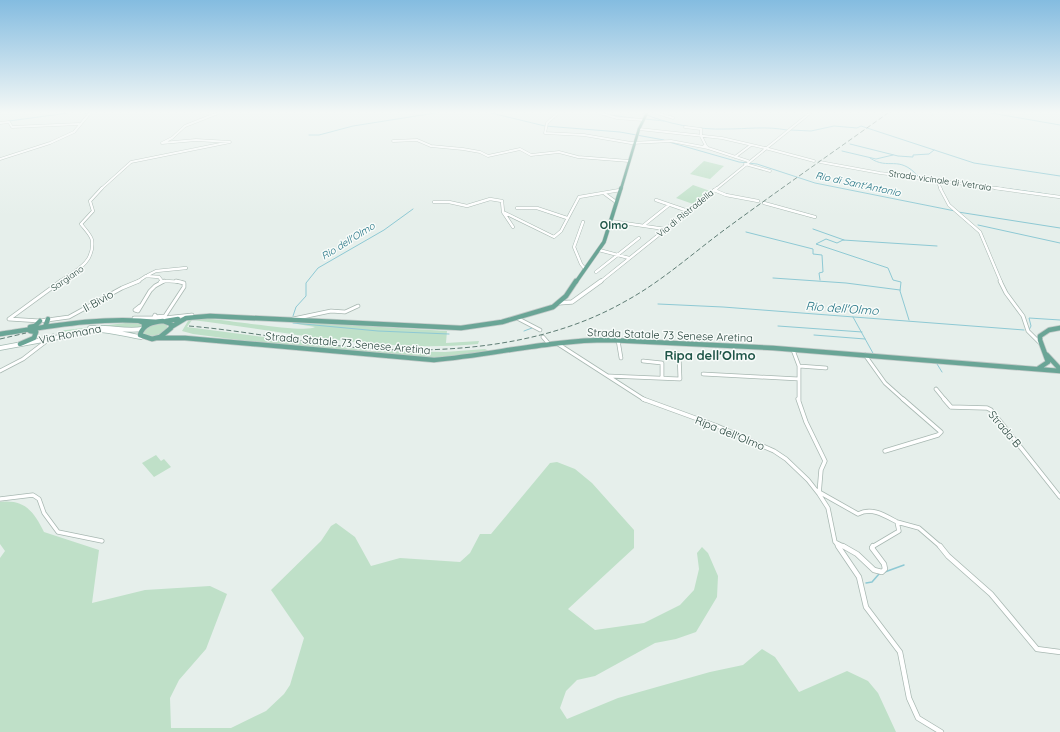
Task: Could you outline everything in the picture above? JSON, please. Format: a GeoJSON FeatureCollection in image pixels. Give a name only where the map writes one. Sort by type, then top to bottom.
{"type":"FeatureCollection","features":[{"type":"Feature","properties":{"kind":"main road"},"geometry":{"type":"LineString","coordinates":[[157,338],[181,320],[192,317],[293,319],[448,329],[480,326],[544,310],[558,303],[566,296],[599,250],[634,147]]}},
{"type":"Feature","properties":{"kind":"main road"},"geometry":{"type":"LineString","coordinates":[[0,333],[131,319],[156,322],[192,315],[251,316],[286,319]]}},
{"type":"Feature","properties":{"kind":"main road"},"geometry":{"type":"LineString","coordinates":[[45,327],[48,319]]}},
{"type":"Feature","properties":{"kind":"main road"},"geometry":{"type":"LineString","coordinates":[[0,333],[45,327],[136,321],[144,323],[140,333],[141,337]]}},
{"type":"Feature","properties":{"kind":"main road","name":"Strada Statale 73 Senese Aretina"},"geometry":{"type":"LineString","coordinates":[[166,321],[169,322],[171,334],[184,338]]}},
{"type":"Feature","properties":{"kind":"main road"},"geometry":{"type":"LineString","coordinates":[[0,333],[32,327],[39,322],[45,327]]}},
{"type":"Feature","properties":{"kind":"main road"},"geometry":{"type":"LineString","coordinates":[[143,328],[156,322]]}},
{"type":"Feature","properties":{"kind":"main road","name":"Via Romana"},"geometry":{"type":"LineString","coordinates":[[0,348],[105,326],[130,331],[143,328]]}},
{"type":"Feature","properties":{"kind":"main road"},"geometry":{"type":"LineString","coordinates":[[1059,369],[1054,366],[1039,342],[1043,333],[1051,329],[1060,328]]}},
{"type":"Feature","properties":{"kind":"main road","name":"Via Romana"},"geometry":{"type":"LineString","coordinates":[[52,337],[106,330],[124,335],[141,337]]}},
{"type":"Feature","properties":{"kind":"main road"},"geometry":{"type":"LineString","coordinates":[[20,344],[32,340],[36,334],[33,331],[25,331]]}},
{"type":"Feature","properties":{"kind":"main road","name":"Strada Statale 73 Senese Aretina"},"geometry":{"type":"LineString","coordinates":[[141,337],[148,339],[184,338],[434,360],[470,357],[583,340],[618,340],[793,350],[934,362],[1059,369]]}},
{"type":"Feature","properties":{"kind":"main road"},"geometry":{"type":"LineString","coordinates":[[1023,368],[1041,368],[1048,364],[1048,359],[1044,350]]}},
{"type":"Feature","properties":{"kind":"main road"},"geometry":{"type":"LineString","coordinates":[[1049,358],[1059,369]]}},
{"type":"Feature","properties":{"kind":"street"},"geometry":{"type":"LineString","coordinates":[[0,159],[36,147]]}},
{"type":"Feature","properties":{"kind":"street","name":"Sargiano"},"geometry":{"type":"LineString","coordinates":[[39,322],[9,319],[85,265],[91,259],[92,239],[81,224],[93,211],[91,198],[131,162],[201,147]]}},
{"type":"Feature","properties":{"kind":"street"},"geometry":{"type":"LineString","coordinates":[[441,147],[476,151],[488,156],[514,149],[520,149],[531,155],[559,152],[578,157],[629,161]]}},
{"type":"Feature","properties":{"kind":"street"},"geometry":{"type":"LineString","coordinates":[[707,147],[748,161]]}},
{"type":"Feature","properties":{"kind":"street"},"geometry":{"type":"LineString","coordinates":[[735,157],[747,147]]}},
{"type":"Feature","properties":{"kind":"street"},"geometry":{"type":"LineString","coordinates":[[762,147],[814,161]]}},
{"type":"Feature","properties":{"kind":"street","name":"Via di Ristradella"},"geometry":{"type":"LineString","coordinates":[[558,303],[572,302],[583,296],[765,148]]}},
{"type":"Feature","properties":{"kind":"street","name":"Strada vicinale di Vetraia"},"geometry":{"type":"LineString","coordinates":[[820,162],[937,181],[1060,197]]}},
{"type":"Feature","properties":{"kind":"street"},"geometry":{"type":"LineString","coordinates":[[745,164],[770,171]]}},
{"type":"Feature","properties":{"kind":"street"},"geometry":{"type":"LineString","coordinates":[[937,181],[949,205],[980,232],[997,275],[1006,293],[1023,316],[1028,331],[1039,342]]}},
{"type":"Feature","properties":{"kind":"street"},"geometry":{"type":"LineString","coordinates":[[503,212],[554,237],[559,234],[572,205],[579,197],[610,193],[620,190]]}},
{"type":"Feature","properties":{"kind":"street"},"geometry":{"type":"LineString","coordinates":[[714,190],[726,195],[758,201]]}},
{"type":"Feature","properties":{"kind":"street"},"geometry":{"type":"LineString","coordinates":[[610,193],[618,196]]}},
{"type":"Feature","properties":{"kind":"street"},"geometry":{"type":"LineString","coordinates":[[604,194],[618,196]]}},
{"type":"Feature","properties":{"kind":"street"},"geometry":{"type":"LineString","coordinates":[[611,196],[616,202]]}},
{"type":"Feature","properties":{"kind":"street"},"geometry":{"type":"LineString","coordinates":[[434,202],[449,202],[457,206],[470,206],[490,198],[497,198],[502,201],[503,212],[513,227]]}},
{"type":"Feature","properties":{"kind":"street"},"geometry":{"type":"LineString","coordinates":[[656,200],[688,210]]}},
{"type":"Feature","properties":{"kind":"street"},"geometry":{"type":"LineString","coordinates":[[764,203],[815,216]]}},
{"type":"Feature","properties":{"kind":"street"},"geometry":{"type":"LineString","coordinates":[[644,225],[669,204]]}},
{"type":"Feature","properties":{"kind":"street"},"geometry":{"type":"LineString","coordinates":[[517,208],[530,206],[567,218]]}},
{"type":"Feature","properties":{"kind":"street"},"geometry":{"type":"LineString","coordinates":[[610,221],[665,229]]}},
{"type":"Feature","properties":{"kind":"street"},"geometry":{"type":"LineString","coordinates":[[583,222],[574,247],[577,252],[580,265],[585,269]]}},
{"type":"Feature","properties":{"kind":"street"},"geometry":{"type":"LineString","coordinates":[[596,272],[639,238]]}},
{"type":"Feature","properties":{"kind":"street"},"geometry":{"type":"LineString","coordinates":[[599,250],[629,258]]}},
{"type":"Feature","properties":{"kind":"street","name":"Il Bivio"},"geometry":{"type":"LineString","coordinates":[[39,322],[48,319],[69,317],[76,314],[122,288],[140,281],[156,271],[186,268]]}},
{"type":"Feature","properties":{"kind":"street"},"geometry":{"type":"LineString","coordinates":[[146,276],[159,277],[162,281]]}},
{"type":"Feature","properties":{"kind":"street"},"geometry":{"type":"LineString","coordinates":[[140,306],[135,310],[138,311],[154,284],[162,281],[181,282],[185,284],[165,316],[154,317],[155,315]]}},
{"type":"Feature","properties":{"kind":"street"},"geometry":{"type":"LineString","coordinates":[[293,319],[296,317],[331,311],[345,312],[358,306]]}},
{"type":"Feature","properties":{"kind":"street"},"geometry":{"type":"LineString","coordinates":[[88,324],[192,315]]}},
{"type":"Feature","properties":{"kind":"street"},"geometry":{"type":"LineString","coordinates":[[516,318],[540,330]]}},
{"type":"Feature","properties":{"kind":"street"},"geometry":{"type":"LineString","coordinates":[[72,334],[77,331]]}},
{"type":"Feature","properties":{"kind":"street"},"geometry":{"type":"LineString","coordinates":[[0,371],[23,359],[52,337]]}},
{"type":"Feature","properties":{"kind":"street"},"geometry":{"type":"LineString","coordinates":[[543,337],[550,345]]}},
{"type":"Feature","properties":{"kind":"street"},"geometry":{"type":"LineString","coordinates":[[618,340],[621,358]]}},
{"type":"Feature","properties":{"kind":"street","name":"Ripa dell'Olmo"},"geometry":{"type":"LineString","coordinates":[[558,344],[648,402],[717,426],[774,451],[808,480],[819,493]]}},
{"type":"Feature","properties":{"kind":"street"},"geometry":{"type":"LineString","coordinates":[[793,350],[799,366],[798,398],[806,422],[825,461],[821,470],[819,493],[828,508],[835,542],[859,576],[862,585],[863,601],[866,607],[900,652],[909,698],[918,718],[941,732]]}},
{"type":"Feature","properties":{"kind":"street"},"geometry":{"type":"LineString","coordinates":[[608,376],[680,378],[679,354],[669,353]]}},
{"type":"Feature","properties":{"kind":"street"},"geometry":{"type":"LineString","coordinates":[[865,355],[885,383],[941,432],[938,435],[885,451]]}},
{"type":"Feature","properties":{"kind":"street"},"geometry":{"type":"LineString","coordinates":[[643,361],[662,363],[662,378]]}},
{"type":"Feature","properties":{"kind":"street"},"geometry":{"type":"LineString","coordinates":[[799,366],[826,368]]}},
{"type":"Feature","properties":{"kind":"street"},"geometry":{"type":"LineString","coordinates":[[703,374],[799,379]]}},
{"type":"Feature","properties":{"kind":"street","name":"Strada B"},"geometry":{"type":"LineString","coordinates":[[936,389],[951,407],[987,408],[991,410],[1060,497]]}},
{"type":"Feature","properties":{"kind":"street"},"geometry":{"type":"LineString","coordinates":[[819,493],[858,514],[867,510],[876,511],[896,522],[919,528],[937,542],[948,556],[991,594],[1037,649],[1060,652]]}},
{"type":"Feature","properties":{"kind":"street"},"geometry":{"type":"LineString","coordinates":[[0,499],[34,495],[39,499],[44,513],[58,532],[102,541]]}},
{"type":"Feature","properties":{"kind":"street"},"geometry":{"type":"LineString","coordinates":[[835,542],[857,554],[874,570],[882,572],[885,569],[884,564],[872,548],[874,545],[899,531],[896,522]]}},
{"type":"Feature","properties":{"kind":"green space"},"geometry":{"type":"Polygon","coordinates":[[[704,161],[724,166],[710,179],[690,174],[704,161]]]}},
{"type":"Feature","properties":{"kind":"green space"},"geometry":{"type":"Polygon","coordinates":[[[693,185],[710,191],[693,204],[676,198],[693,185]]]}},
{"type":"Feature","properties":{"kind":"green space"},"geometry":{"type":"Polygon","coordinates":[[[193,318],[308,329],[315,327],[297,324],[298,322],[447,331],[446,343],[479,341],[478,344],[405,346],[370,344],[192,320],[187,327],[373,351],[445,352],[485,349],[489,351],[442,358],[277,345],[193,334],[182,331],[188,321],[193,318]]]}},
{"type":"Feature","properties":{"kind":"green space"},"geometry":{"type":"Polygon","coordinates":[[[134,322],[142,323],[142,327],[139,329],[102,326],[57,333],[58,331],[134,322]]]}},
{"type":"Feature","properties":{"kind":"green space"},"geometry":{"type":"Polygon","coordinates":[[[161,323],[167,324],[168,329],[156,335],[151,336],[144,334],[144,330],[150,326],[161,323]]]}},
{"type":"Feature","properties":{"kind":"green space"},"geometry":{"type":"Polygon","coordinates":[[[156,455],[161,461],[164,459],[171,467],[154,477],[142,463],[156,455]]]}},
{"type":"Feature","properties":{"kind":"green space"},"geometry":{"type":"Polygon","coordinates":[[[557,462],[575,469],[592,483],[634,530],[634,548],[568,609],[595,630],[644,623],[680,605],[694,590],[699,569],[697,553],[702,547],[708,553],[718,576],[717,597],[696,632],[676,639],[655,643],[595,676],[577,680],[566,691],[560,708],[567,719],[618,698],[710,672],[743,665],[762,649],[775,657],[799,692],[847,671],[868,681],[878,693],[896,732],[0,732],[0,558],[5,551],[0,544],[0,502],[16,503],[28,508],[44,532],[99,550],[92,603],[145,590],[210,586],[227,594],[206,649],[179,680],[170,698],[171,728],[231,728],[266,711],[284,694],[290,685],[304,638],[271,590],[321,541],[331,526],[336,523],[355,537],[371,566],[400,558],[460,562],[470,553],[480,534],[491,534],[550,463],[557,462]]]}},
{"type":"Feature","properties":{"kind":"waterway","name":"Rio di Sant'Antonio"},"geometry":{"type":"LineString","coordinates":[[687,147],[739,162],[757,164],[815,183],[955,211]]}},
{"type":"Feature","properties":{"kind":"waterway"},"geometry":{"type":"LineString","coordinates":[[863,147],[898,156],[913,157],[913,155],[929,154],[934,150]]}},
{"type":"Feature","properties":{"kind":"waterway"},"geometry":{"type":"LineString","coordinates":[[926,147],[974,163],[1060,176]]}},
{"type":"Feature","properties":{"kind":"waterway"},"geometry":{"type":"LineString","coordinates":[[842,151],[876,159],[893,155]]}},
{"type":"Feature","properties":{"kind":"waterway"},"geometry":{"type":"LineString","coordinates":[[870,158],[877,162],[905,166],[911,169],[918,176]]}},
{"type":"Feature","properties":{"kind":"waterway"},"geometry":{"type":"LineString","coordinates":[[1010,189],[1046,194]]}},
{"type":"Feature","properties":{"kind":"waterway","name":"Rio dell'Olmo"},"geometry":{"type":"LineString","coordinates":[[293,316],[296,307],[306,296],[306,283],[318,268],[384,230],[413,209]]}},
{"type":"Feature","properties":{"kind":"waterway","name":"Rio di Sant'Antonio"},"geometry":{"type":"LineString","coordinates":[[958,212],[1060,228]]}},
{"type":"Feature","properties":{"kind":"waterway"},"geometry":{"type":"LineString","coordinates":[[978,225],[1060,243]]}},
{"type":"Feature","properties":{"kind":"waterway"},"geometry":{"type":"LineString","coordinates":[[813,229],[844,240]]}},
{"type":"Feature","properties":{"kind":"waterway"},"geometry":{"type":"LineString","coordinates":[[746,232],[813,249],[813,254],[822,255],[823,272],[819,273],[820,280]]}},
{"type":"Feature","properties":{"kind":"waterway"},"geometry":{"type":"LineString","coordinates":[[909,320],[900,291],[901,282],[893,280],[888,268],[816,244],[826,239],[837,243],[843,240],[937,246]]}},
{"type":"Feature","properties":{"kind":"waterway"},"geometry":{"type":"LineString","coordinates":[[773,278],[846,283],[900,290]]}},
{"type":"Feature","properties":{"kind":"waterway","name":"Rio dell'Olmo"},"geometry":{"type":"LineString","coordinates":[[658,304],[723,307],[1024,330]]}},
{"type":"Feature","properties":{"kind":"waterway"},"geometry":{"type":"LineString","coordinates":[[853,317],[861,332]]}},
{"type":"Feature","properties":{"kind":"waterway","name":"Rio dell'Olmo"},"geometry":{"type":"LineString","coordinates":[[1029,330],[1031,326],[1029,318],[1060,320]]}},
{"type":"Feature","properties":{"kind":"waterway","name":"Rio dell'Olmo"},"geometry":{"type":"LineString","coordinates":[[293,323],[378,331],[449,334]]}},
{"type":"Feature","properties":{"kind":"waterway"},"geometry":{"type":"LineString","coordinates":[[778,326],[861,332]]}},
{"type":"Feature","properties":{"kind":"waterway","name":"Rio dell'Olmo"},"geometry":{"type":"LineString","coordinates":[[524,331],[532,328]]}},
{"type":"Feature","properties":{"kind":"waterway"},"geometry":{"type":"LineString","coordinates":[[861,332],[874,355]]}},
{"type":"Feature","properties":{"kind":"waterway"},"geometry":{"type":"LineString","coordinates":[[814,335],[865,339]]}},
{"type":"Feature","properties":{"kind":"waterway"},"geometry":{"type":"LineString","coordinates":[[937,364],[942,372]]}},
{"type":"Feature","properties":{"kind":"waterway"},"geometry":{"type":"LineString","coordinates":[[882,573],[904,565]]}},
{"type":"Feature","properties":{"kind":"waterway"},"geometry":{"type":"LineString","coordinates":[[866,583],[872,582],[879,574]]}},
{"type":"Feature","properties":{"kind":"railway"},"geometry":{"type":"LineString","coordinates":[[189,326],[347,347],[400,350],[429,350],[487,345],[515,341],[544,334],[571,326],[598,315],[638,294],[840,147]]}},
{"type":"Feature","properties":{"kind":"railway"},"geometry":{"type":"LineString","coordinates":[[0,339],[26,333]]}},
{"type":"Feature","properties":{"kind":"district","name":"Olmo"},"geometry":{"type":"Point","coordinates":[614,225]}},
{"type":"Feature","properties":{"kind":"district","name":"Ripa dell'Olmo"},"geometry":{"type":"Point","coordinates":[710,355]}}]}
